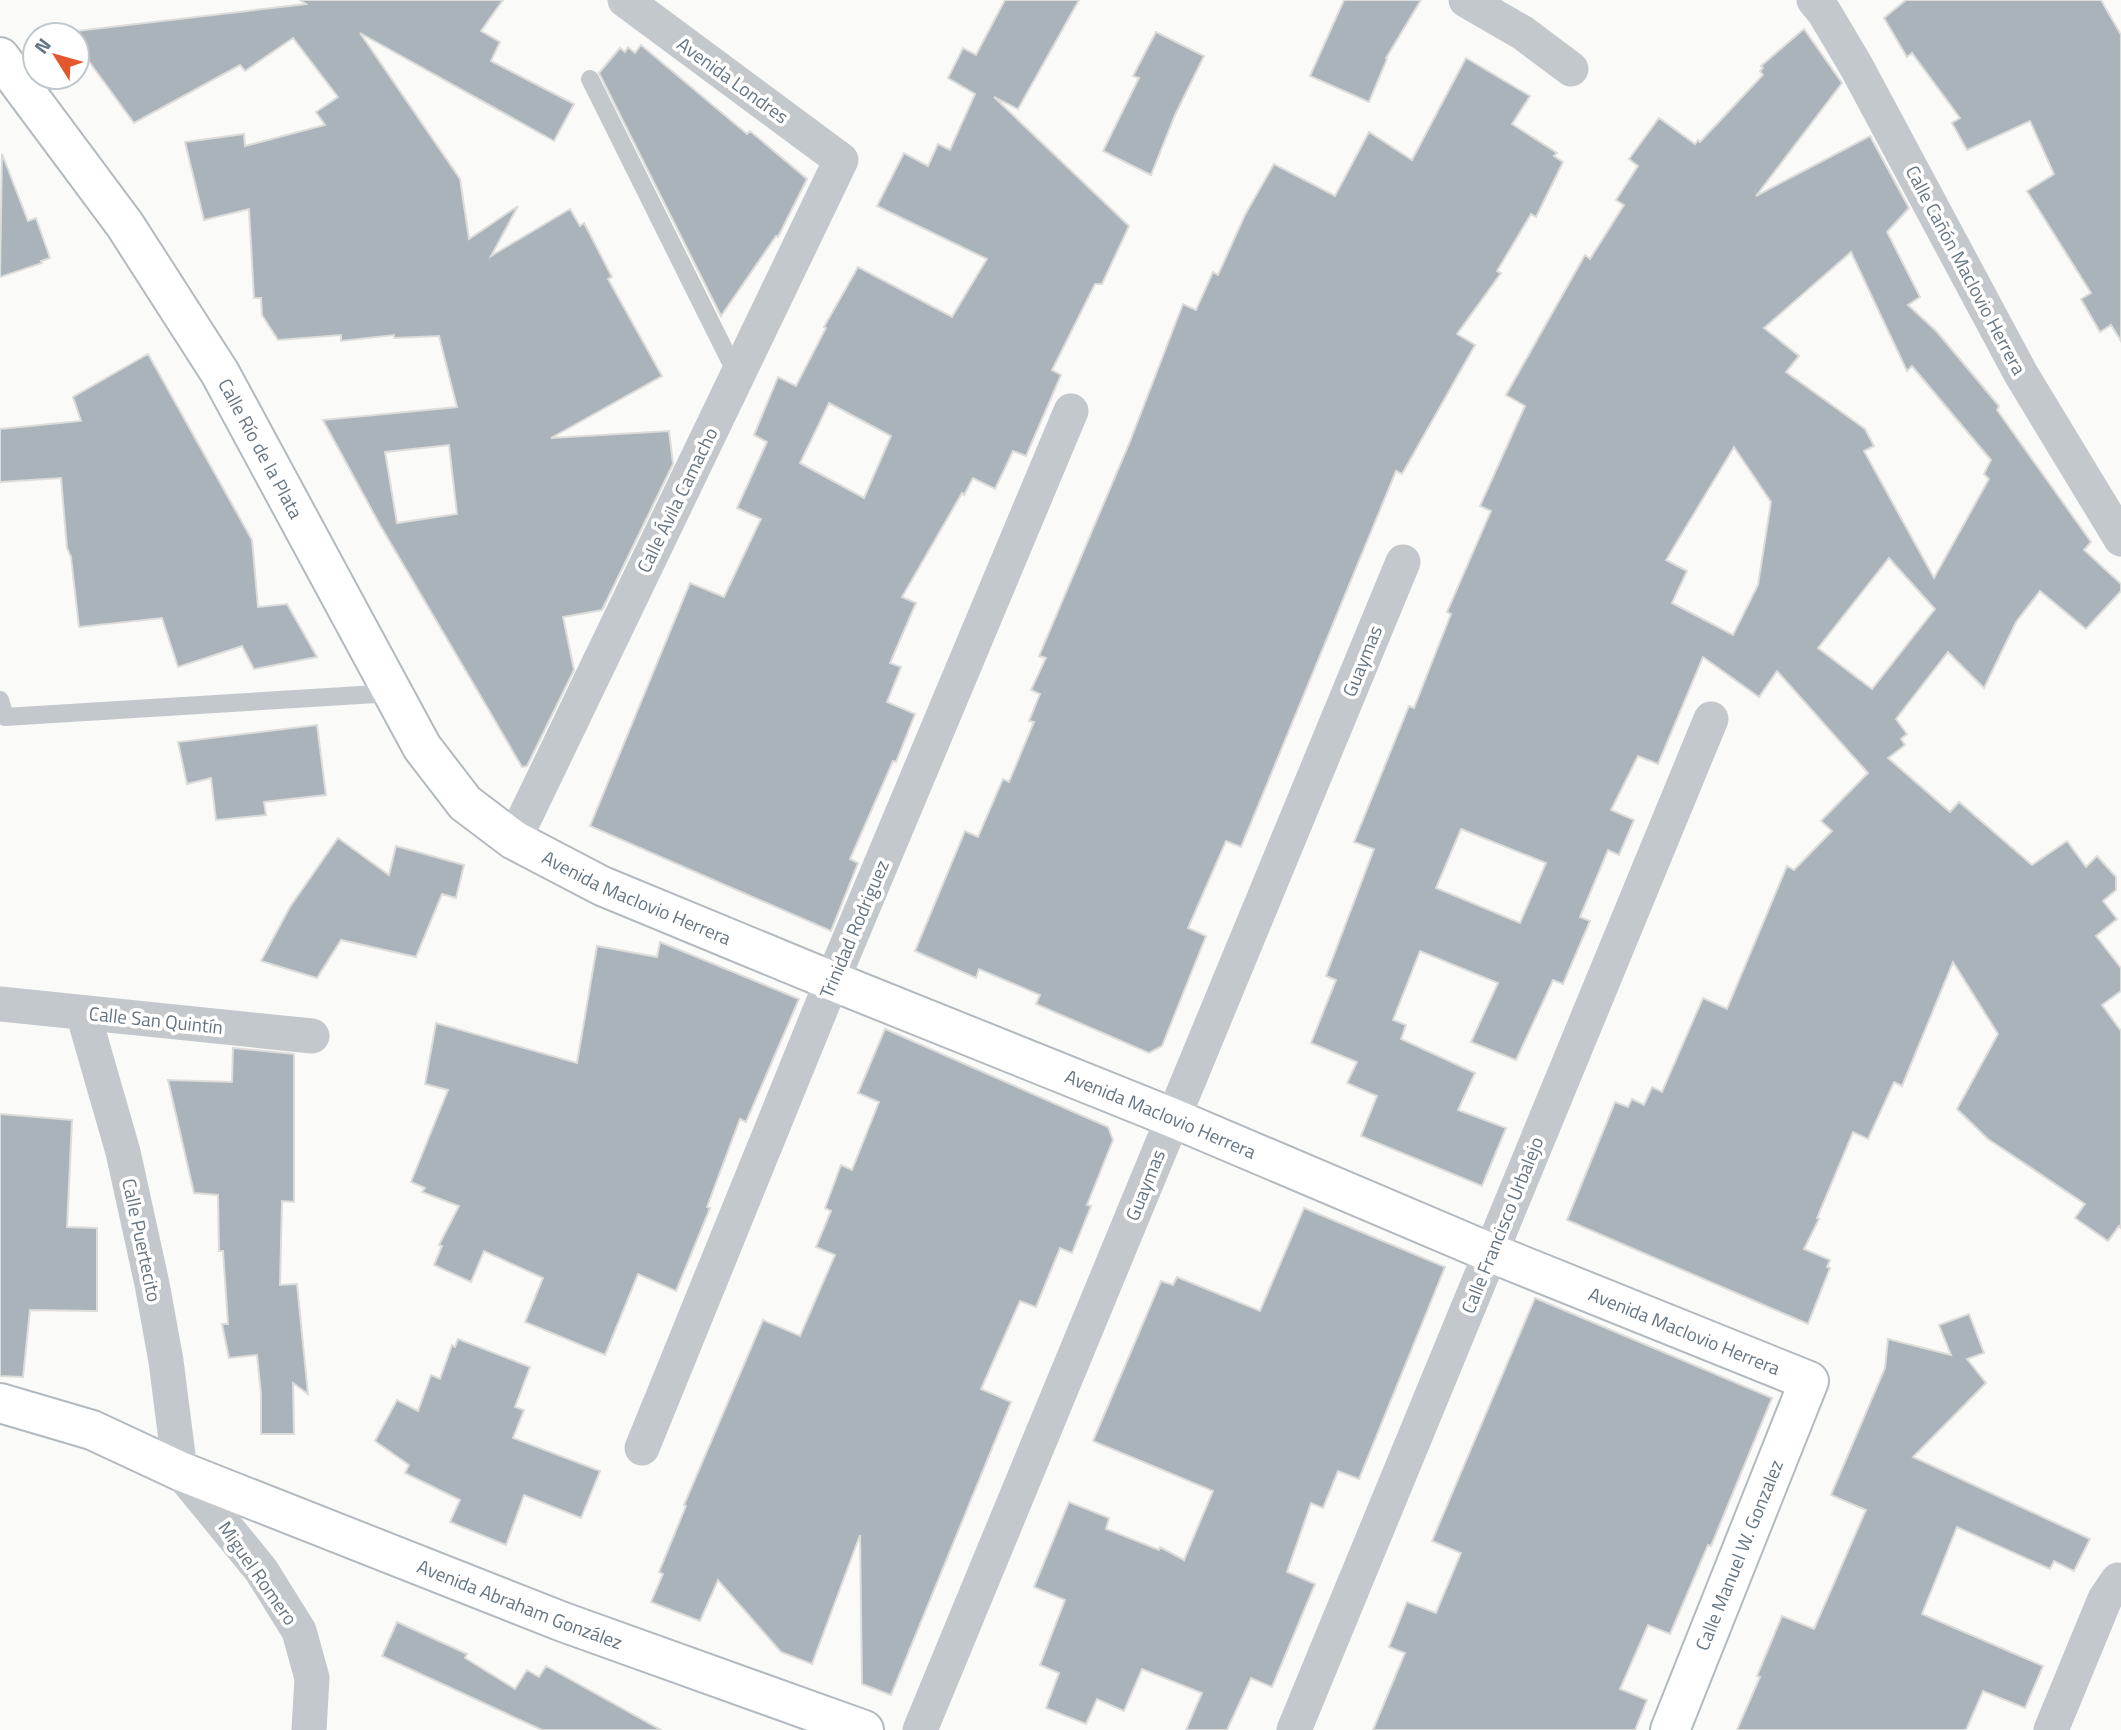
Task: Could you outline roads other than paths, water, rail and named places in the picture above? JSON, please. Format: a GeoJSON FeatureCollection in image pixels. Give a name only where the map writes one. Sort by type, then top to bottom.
{"type":"FeatureCollection","features":[{"type":"Feature","properties":{"kind":"main road","name":"Calle Río de la Plata"},"geometry":{"type":"LineString","coordinates":[[0,57],[125,225],[220,373],[422,747],[465,803],[514,840]]}},
{"type":"Feature","properties":{"kind":"main road","name":"Avenida Maclovio Herrera"},"geometry":{"type":"LineString","coordinates":[[514,840],[602,886],[1173,1118],[1491,1253],[1809,1381]]}},
{"type":"Feature","properties":{"kind":"main road","name":"Calle Manuel W. Gonzalez"},"geometry":{"type":"LineString","coordinates":[[1670,1730],[1809,1381]]}},
{"type":"Feature","properties":{"kind":"main road","name":"Avenida Abraham González"},"geometry":{"type":"LineString","coordinates":[[0,1403],[92,1430],[180,1471],[563,1622],[864,1730]]}},
{"type":"Feature","properties":{"kind":"street","name":"Avenida Londres"},"geometry":{"type":"LineString","coordinates":[[625,0],[841,160]]}},
{"type":"Feature","properties":{"kind":"street"},"geometry":{"type":"LineString","coordinates":[[1466,0],[1523,33],[1571,69]]}},
{"type":"Feature","properties":{"kind":"street","name":"Calle Cañón Maclovio Herrera"},"geometry":{"type":"LineString","coordinates":[[1814,0],[1856,66],[2021,374],[2121,539]]}},
{"type":"Feature","properties":{"kind":"street","name":"Calle Ávila Camacho"},"geometry":{"type":"LineString","coordinates":[[514,840],[841,160]]}},
{"type":"Feature","properties":{"kind":"street","name":"Trinidad Rodriguez"},"geometry":{"type":"LineString","coordinates":[[642,1448],[832,981],[1071,411]]}},
{"type":"Feature","properties":{"kind":"street","name":"Guaymas"},"geometry":{"type":"LineString","coordinates":[[920,1730],[1403,562]]}},
{"type":"Feature","properties":{"kind":"street","name":"Calle Francisco Urbalejo"},"geometry":{"type":"LineString","coordinates":[[1294,1730],[1711,719]]}},
{"type":"Feature","properties":{"kind":"street","name":"Calle San Quintín"},"geometry":{"type":"LineString","coordinates":[[0,1004],[312,1036]]}},
{"type":"Feature","properties":{"kind":"street","name":"Calle Puertecito"},"geometry":{"type":"LineString","coordinates":[[83,1013],[123,1152],[152,1283],[166,1361],[180,1471]]}},
{"type":"Feature","properties":{"kind":"street","name":"Miguel Romero"},"geometry":{"type":"LineString","coordinates":[[180,1471],[261,1570],[299,1631],[312,1678],[309,1730]]}},
{"type":"Feature","properties":{"kind":"street"},"geometry":{"type":"LineString","coordinates":[[2051,1730],[2105,1600],[2118,1580]]}},
{"type":"Feature","properties":{"kind":"lane"},"geometry":{"type":"LineString","coordinates":[[590,79],[737,375]]}},
{"type":"Feature","properties":{"kind":"lane"},"geometry":{"type":"LineString","coordinates":[[0,700],[5,717],[393,693]]}}]}
